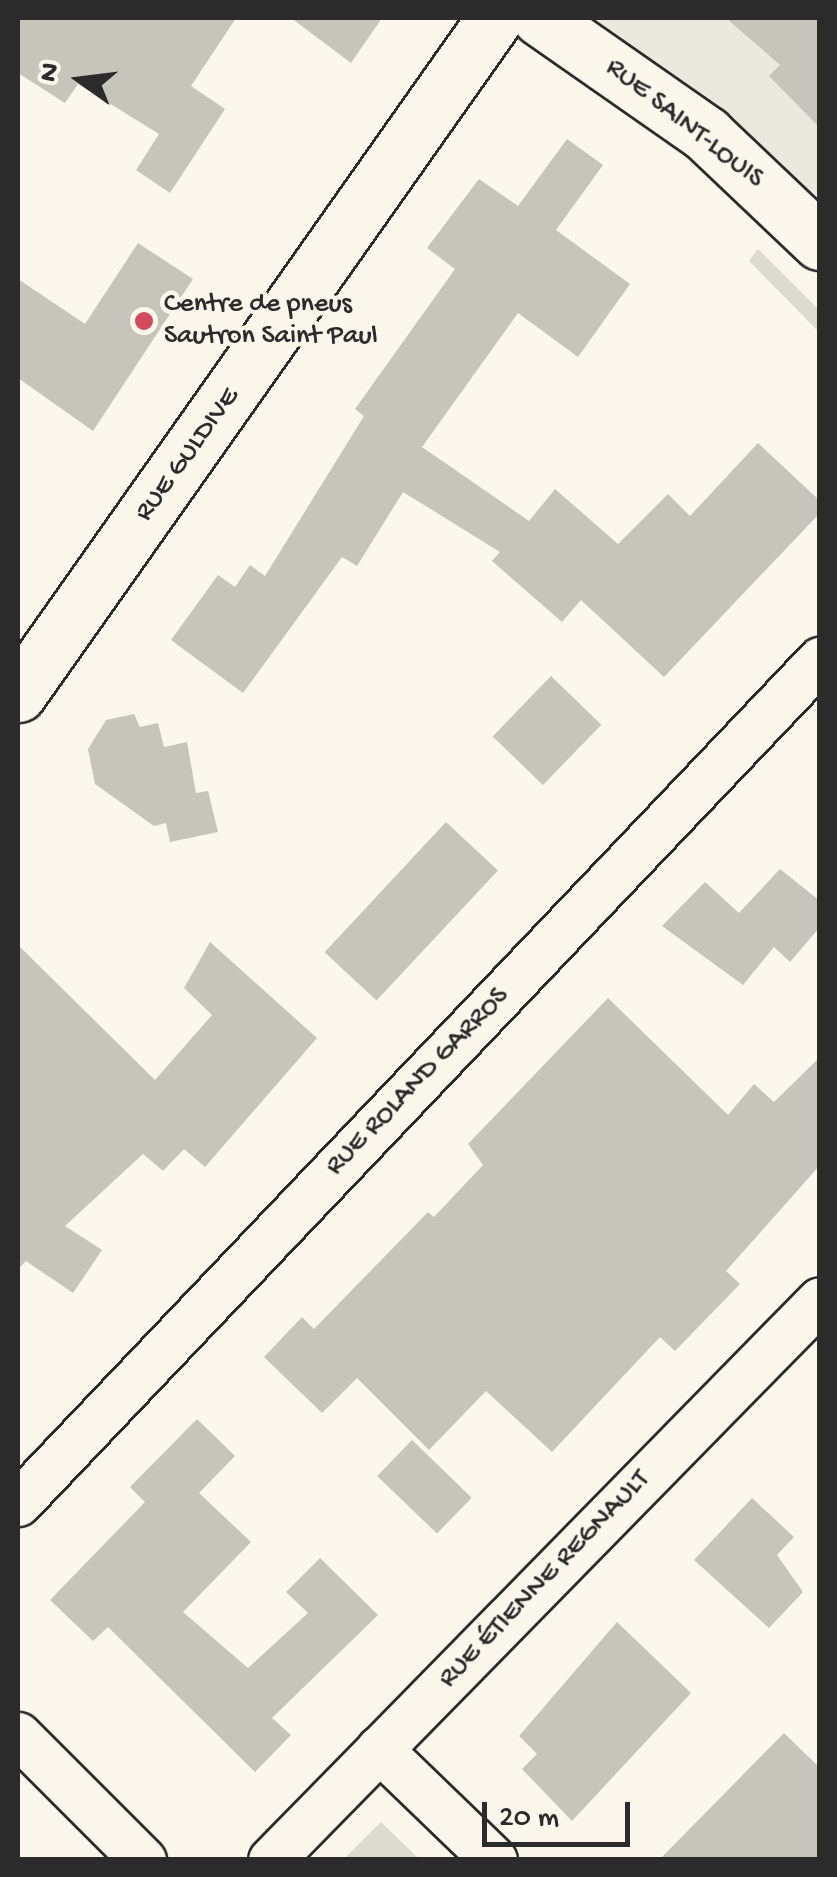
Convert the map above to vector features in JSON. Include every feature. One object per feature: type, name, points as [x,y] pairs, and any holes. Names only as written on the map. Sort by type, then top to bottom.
[{"type":"street","name":"RUE GULDIVE","points":[[18,694],[495,18]]},
{"type":"street","name":"RUE SAINT-LOUIS","points":[[540,18],[706,134],[820,242]]},
{"type":"street","name":"RUE ROLAND GARROS","points":[[18,1504],[820,660]]},
{"type":"street","name":"RUE ÉTIENNE REGNAULT","points":[[271,1860],[820,1300]]},
{"type":"street","points":[[18,1735],[143,1860]]},
{"type":"street","points":[[380,1749],[494,1860]]},
{"type":"shaded area","points":[[540,18],[819,18],[819,242]]},
{"type":"shaded area","points":[[758,249],[819,310],[819,332],[749,261]]},
{"type":"shaded area","points":[[381,1822],[419,1859],[344,1859]]},
{"type":"building","points":[[18,18],[236,18],[191,86],[225,109],[170,193],[136,170],[159,134],[78,84],[65,103],[18,73]]},
{"type":"building","points":[[291,18],[382,18],[351,63]]},
{"type":"building","points":[[726,18],[820,18],[820,128],[769,76],[780,65]]},
{"type":"building","points":[[567,139],[603,165],[556,230],[630,284],[578,357],[518,313],[422,447],[529,521],[555,489],[618,544],[668,494],[690,516],[758,443],[820,501],[820,513],[664,677],[581,600],[562,622],[492,561],[500,552],[403,492],[357,566],[342,557],[243,693],[171,640],[218,575],[235,587],[250,565],[265,576],[364,416],[355,409],[455,269],[427,248],[479,179],[518,206]]},
{"type":"building","points":[[138,243],[193,279],[93,431],[18,378],[18,279],[85,324]]},
{"type":"building","points":[[551,676],[601,725],[543,785],[493,736]]},
{"type":"building","points":[[134,714],[140,727],[158,723],[164,747],[187,742],[196,793],[208,791],[218,832],[170,842],[166,823],[154,826],[95,784],[88,749],[106,720]]},
{"type":"building","points":[[446,822],[498,870],[377,1001],[325,952]]},
{"type":"building","points":[[780,869],[820,901],[820,927],[790,962],[774,947],[743,985],[662,926],[705,882],[739,913]]},
{"type":"building","points":[[210,942],[317,1038],[205,1167],[184,1149],[163,1171],[143,1154],[65,1226],[102,1250],[73,1293],[26,1261],[18,1269],[18,945],[155,1080],[212,1015],[184,988]]},
{"type":"building","points":[[608,998],[728,1115],[754,1084],[774,1102],[820,1057],[820,1165],[726,1271],[740,1284],[675,1351],[660,1337],[552,1452],[486,1391],[429,1450],[357,1378],[322,1413],[264,1357],[302,1317],[314,1329],[428,1212],[434,1217],[483,1165],[468,1144]]},
{"type":"building","points":[[197,1419],[235,1456],[199,1493],[251,1542],[183,1612],[248,1668],[308,1613],[286,1592],[320,1558],[378,1615],[272,1718],[291,1735],[255,1772],[108,1627],[93,1641],[50,1600],[145,1502],[130,1487]]},
{"type":"building","points":[[412,1440],[472,1498],[437,1534],[377,1476]]},
{"type":"building","points":[[752,1498],[794,1537],[777,1555],[803,1592],[769,1628],[694,1560]]},
{"type":"building","points":[[617,1622],[691,1693],[572,1821],[522,1769],[537,1754],[519,1736]]},
{"type":"building","points":[[784,1733],[820,1768],[820,1860],[659,1860]]},
{"type":"place","name":"Centre de pneus Sautron Saint Paul","points":[[144,321]]}]
